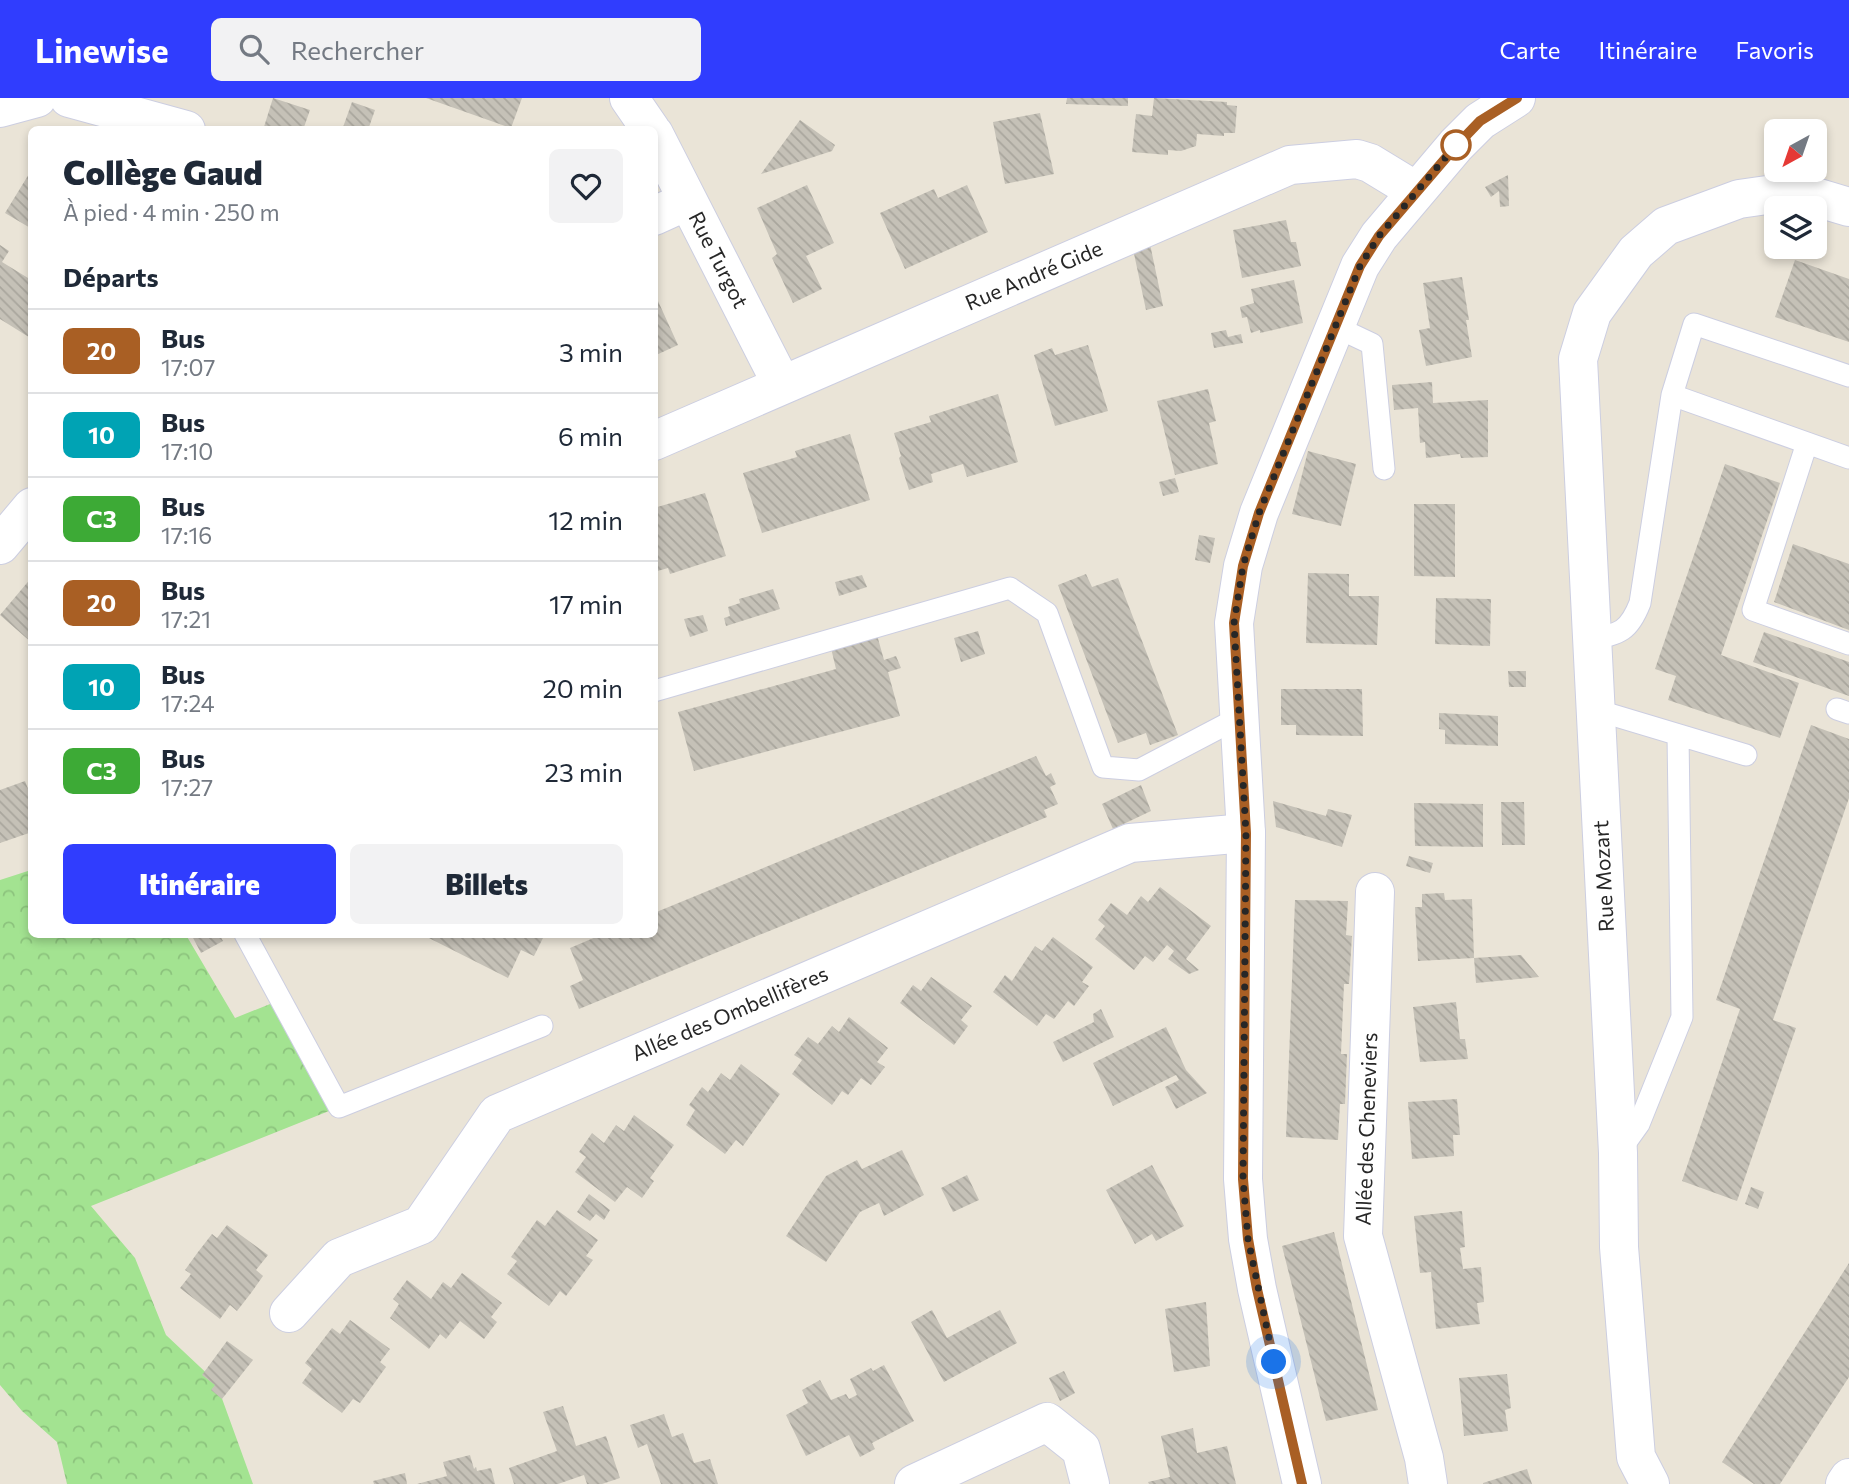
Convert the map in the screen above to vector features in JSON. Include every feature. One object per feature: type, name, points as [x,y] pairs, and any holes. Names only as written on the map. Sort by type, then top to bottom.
[{"type":"street","points":[[0,108],[37,98]]},
{"type":"street","points":[[69,98],[171,126]]},
{"type":"street","points":[[629,98],[648,126]]},
{"type":"street","points":[[1302,1484],[1257,1289],[1248,1239],[1243,1179],[1246,833],[1234,623],[1243,566],[1259,513],[1360,266],[1379,236],[1485,109],[1517,98]]},
{"type":"street","name":"Rue Turgot","points":[[658,152],[671,209],[782,385]]},
{"type":"street","name":"Rue André Gide","points":[[658,439],[1290,165],[1357,159],[1370,163],[1416,191]]},
{"type":"street","name":"Rue Mozart","points":[[1650,1484],[1636,1457],[1619,1247],[1618,1153],[1578,359],[1592,313],[1636,252],[1666,226],[1739,200],[1774,194],[1812,196],[1849,207]]},
{"type":"street","points":[[0,495],[28,504]]},
{"type":"street","points":[[0,545],[28,510]]},
{"type":"street","name":"Allée des Ombellifères","points":[[289,1313],[339,1258],[421,1225],[497,1114],[1130,843],[1246,833]]},
{"type":"street","name":"Allée des Cheneviers","points":[[1375,892],[1363,1236],[1424,1458],[1428,1484]]},
{"type":"street","points":[[914,1484],[1047,1422],[1081,1449],[1090,1484]]},
{"type":"street","points":[[1845,1484],[1849,1478]]},
{"type":"lane","points":[[1592,639],[1616,635],[1631,621],[1640,603],[1672,395],[1695,324],[1849,376]]},
{"type":"lane","points":[[1334,326],[1371,344],[1384,469]]},
{"type":"lane","points":[[1672,395],[1849,458]]},
{"type":"lane","points":[[1807,443],[1753,610],[1849,644]]},
{"type":"lane","points":[[658,690],[1010,588],[1047,613],[1103,767],[1139,770],[1240,717]]},
{"type":"lane","points":[[1596,710],[1746,755]]},
{"type":"lane","points":[[1618,1153],[1639,1124],[1682,1017],[1678,735]]},
{"type":"lane","points":[[247,938],[339,1107],[542,1026]]},
{"type":"green space","points":[[28,871],[28,938],[188,938],[235,1018],[280,1000],[339,1107],[91,1206],[135,1258],[166,1335],[216,1382],[253,1484],[67,1484],[57,1442],[22,1411],[0,1385],[0,880]]},
{"type":"building","points":[[273,98],[310,110],[304,126],[264,126]]},
{"type":"building","points":[[426,98],[522,98],[512,126]]},
{"type":"building","points":[[1067,98],[1128,98],[1128,106],[1066,104]]},
{"type":"building","points":[[1154,98],[1227,102],[1227,105],[1237,106],[1235,133],[1224,133],[1224,136],[1197,134],[1196,146],[1181,151],[1168,150],[1168,155],[1132,152],[1136,114],[1152,116]]},
{"type":"building","points":[[352,102],[375,110],[369,126],[343,126]]},
{"type":"building","points":[[1040,113],[1054,174],[1005,184],[993,122]]},
{"type":"building","points":[[800,120],[835,145],[832,151],[761,174]]},
{"type":"building","points":[[1508,175],[1509,206],[1500,207],[1499,191],[1491,197],[1485,187]]},
{"type":"building","points":[[28,176],[28,227],[5,213]]},
{"type":"building","points":[[807,185],[834,243],[806,256],[822,289],[793,303],[772,258],[777,254],[757,208]]},
{"type":"building","points":[[967,185],[988,232],[905,269],[880,213],[934,189],[938,198]]},
{"type":"building","points":[[1286,220],[1291,242],[1296,242],[1301,266],[1242,278],[1233,230]]},
{"type":"building","points":[[1150,244],[1163,306],[1146,310],[1133,249]]},
{"type":"building","points":[[0,245],[9,251],[2,262],[28,278],[28,336],[0,319]]},
{"type":"building","points":[[1795,260],[1849,279],[1849,342],[1775,317]]},
{"type":"building","points":[[1462,277],[1472,357],[1426,366],[1419,330],[1430,328],[1423,283]]},
{"type":"building","points":[[1294,280],[1303,323],[1251,333],[1247,317],[1242,318],[1240,307],[1254,303],[1251,289]]},
{"type":"building","points":[[658,301],[678,345],[658,354]]},
{"type":"building","points":[[1226,330],[1228,337],[1241,334],[1243,343],[1214,348],[1211,333]]},
{"type":"building","points":[[1088,345],[1108,411],[1055,426],[1034,355],[1052,348],[1055,355]]},
{"type":"building","points":[[1432,382],[1433,403],[1488,400],[1488,457],[1461,458],[1460,454],[1426,458],[1425,442],[1420,443],[1418,408],[1394,410],[1392,385]]},
{"type":"building","points":[[1208,389],[1216,421],[1209,423],[1218,464],[1175,475],[1157,401]]},
{"type":"building","points":[[998,394],[1018,462],[967,477],[963,464],[931,474],[933,482],[909,490],[894,433],[931,422],[929,416]]},
{"type":"building","points":[[850,434],[870,500],[762,533],[743,473],[797,457],[795,451]]},
{"type":"building","points":[[1308,451],[1356,464],[1341,526],[1292,514]]},
{"type":"building","points":[[1725,464],[1780,483],[1721,655],[1799,683],[1780,738],[1668,700],[1676,676],[1655,669]]},
{"type":"building","points":[[1175,478],[1179,492],[1163,496],[1159,482]]},
{"type":"building","points":[[705,493],[726,556],[670,574],[668,568],[658,571],[658,507]]},
{"type":"building","points":[[1414,504],[1455,504],[1455,577],[1414,576]]},
{"type":"building","points":[[1199,535],[1215,538],[1210,563],[1195,560]]},
{"type":"building","points":[[1793,544],[1849,564],[1849,630],[1774,602]]},
{"type":"building","points":[[1308,573],[1349,574],[1349,596],[1379,596],[1377,645],[1306,643]]},
{"type":"building","points":[[1086,574],[1092,587],[1118,578],[1178,735],[1150,745],[1146,733],[1118,743],[1058,585]]},
{"type":"building","points":[[862,575],[867,587],[839,596],[835,582]]},
{"type":"building","points":[[28,582],[28,640],[0,615]]},
{"type":"building","points":[[773,589],[780,609],[726,626],[724,618],[730,616],[728,607],[740,603],[739,599]]},
{"type":"building","points":[[1436,598],[1491,599],[1490,646],[1435,644]]},
{"type":"building","points":[[703,615],[708,631],[690,637],[684,619]]},
{"type":"building","points":[[978,631],[985,654],[961,662],[954,638]]},
{"type":"building","points":[[1764,632],[1849,662],[1849,696],[1753,662]]},
{"type":"building","points":[[877,635],[884,660],[896,656],[901,668],[888,672],[900,716],[694,771],[678,712],[836,669],[831,648]]},
{"type":"building","points":[[1508,671],[1526,671],[1526,687],[1509,687]]},
{"type":"building","points":[[1281,689],[1362,689],[1363,736],[1296,735],[1296,725],[1281,725]]},
{"type":"building","points":[[1439,713],[1498,716],[1498,746],[1445,744],[1445,730],[1439,729]]},
{"type":"building","points":[[1811,725],[1849,739],[1849,798],[1773,1020],[1796,1028],[1737,1201],[1682,1181],[1740,1009],[1716,1000]]},
{"type":"building","points":[[1036,756],[1046,776],[1051,773],[1056,784],[1050,787],[1058,804],[1044,810],[1047,817],[579,1009],[570,986],[583,980],[570,948],[594,938],[658,938],[658,911]]},
{"type":"building","points":[[25,781],[28,789],[28,833],[0,843],[0,790]]},
{"type":"building","points":[[1141,785],[1151,811],[1113,829],[1102,804]]},
{"type":"building","points":[[1273,801],[1326,816],[1328,809],[1352,815],[1342,847],[1276,827]]},
{"type":"building","points":[[1501,802],[1524,802],[1525,845],[1502,845]]},
{"type":"building","points":[[1414,803],[1483,804],[1483,847],[1415,846]]},
{"type":"building","points":[[1409,856],[1433,863],[1430,873],[1406,866]]},
{"type":"building","points":[[1160,887],[1211,926],[1186,959],[1199,970],[1189,974],[1168,959],[1174,951],[1167,945],[1153,962],[1145,956],[1134,970],[1095,939],[1105,926],[1098,920],[1111,903],[1127,915],[1141,896],[1148,902]]},
{"type":"building","points":[[1444,893],[1445,900],[1472,899],[1474,958],[1418,961],[1415,907],[1422,907],[1422,894]]},
{"type":"building","points":[[1295,900],[1348,901],[1346,935],[1352,936],[1349,984],[1344,984],[1341,1054],[1347,1054],[1345,1104],[1340,1104],[1338,1140],[1286,1137]]},
{"type":"building","points":[[1053,937],[1093,967],[1082,982],[1089,986],[1074,1006],[1068,1001],[1054,1019],[1046,1014],[1037,1026],[993,992],[1005,975],[1012,981],[1035,946],[1042,951]]},
{"type":"building","points":[[193,938],[221,938],[223,941],[201,953]]},
{"type":"building","points":[[429,938],[543,938],[534,956],[521,950],[508,978]]},
{"type":"building","points":[[1521,955],[1539,977],[1476,983],[1474,958]]},
{"type":"building","points":[[931,977],[972,1006],[961,1020],[968,1026],[954,1045],[900,1003],[913,985],[921,991]]},
{"type":"building","points":[[1456,1002],[1460,1039],[1465,1039],[1468,1059],[1420,1062],[1413,1007]]},
{"type":"building","points":[[1101,1009],[1114,1037],[1063,1062],[1053,1042],[1094,1022],[1093,1014]]},
{"type":"building","points":[[849,1017],[888,1048],[877,1062],[885,1067],[871,1085],[861,1078],[848,1095],[842,1091],[832,1105],[792,1074],[802,1060],[794,1055],[808,1037],[818,1044],[832,1026],[839,1032]]},
{"type":"building","points":[[1166,1027],[1186,1070],[1207,1093],[1176,1109],[1165,1087],[1179,1080],[1176,1075],[1113,1106],[1093,1063]]},
{"type":"building","points":[[741,1064],[780,1094],[743,1146],[736,1140],[725,1154],[686,1125],[695,1110],[689,1105],[702,1087],[708,1092],[721,1073],[730,1080]]},
{"type":"building","points":[[1457,1099],[1460,1135],[1453,1135],[1454,1156],[1412,1159],[1408,1102]]},
{"type":"building","points":[[634,1115],[674,1145],[650,1178],[654,1181],[642,1198],[627,1187],[615,1202],[575,1172],[586,1157],[579,1152],[592,1133],[604,1143],[616,1125],[624,1131]]},
{"type":"building","points":[[902,1150],[924,1195],[884,1216],[879,1203],[860,1212],[826,1262],[786,1236],[826,1176],[857,1160],[862,1169]]},
{"type":"building","points":[[1152,1165],[1184,1226],[1156,1241],[1152,1234],[1135,1244],[1106,1190]]},
{"type":"building","points":[[967,1175],[979,1200],[953,1212],[941,1188]]},
{"type":"building","points":[[1751,1187],[1764,1192],[1758,1209],[1745,1204]]},
{"type":"building","points":[[589,1194],[610,1210],[604,1220],[596,1214],[590,1221],[577,1212]]},
{"type":"building","points":[[557,1210],[598,1240],[586,1256],[593,1260],[566,1296],[560,1291],[549,1306],[507,1274],[517,1261],[511,1257],[537,1220],[545,1226]]},
{"type":"building","points":[[1462,1211],[1465,1247],[1460,1248],[1463,1269],[1481,1267],[1484,1302],[1477,1303],[1480,1324],[1436,1329],[1431,1272],[1420,1273],[1414,1216]]},
{"type":"building","points":[[227,1225],[268,1255],[256,1270],[263,1276],[251,1293],[237,1311],[230,1305],[220,1319],[180,1288],[191,1274],[185,1270],[198,1252],[212,1234],[217,1238]]},
{"type":"building","points":[[1334,1232],[1378,1410],[1326,1421],[1282,1246]]},
{"type":"building","points":[[1849,1263],[1849,1377],[1780,1484],[1754,1484],[1722,1462]]},
{"type":"building","points":[[462,1273],[502,1303],[491,1317],[497,1322],[484,1339],[460,1321],[446,1339],[440,1334],[429,1349],[390,1318],[399,1304],[393,1299],[407,1280],[431,1299],[443,1282],[451,1288]]},
{"type":"building","points":[[1206,1302],[1210,1366],[1174,1372],[1165,1309]]},
{"type":"building","points":[[932,1310],[947,1338],[1000,1310],[1017,1343],[944,1382],[911,1322]]},
{"type":"building","points":[[350,1320],[390,1349],[380,1362],[386,1367],[360,1403],[353,1399],[342,1413],[302,1383],[312,1369],[305,1363],[332,1328],[340,1334]]},
{"type":"building","points":[[227,1341],[253,1360],[222,1399],[211,1390],[215,1385],[202,1375]]},
{"type":"building","points":[[884,1365],[914,1421],[872,1443],[875,1449],[860,1457],[849,1435],[806,1456],[786,1415],[808,1403],[802,1390],[820,1380],[831,1400],[846,1394],[849,1399],[857,1395],[850,1379],[871,1368],[873,1371]]},
{"type":"building","points":[[1064,1371],[1075,1393],[1060,1401],[1049,1378]]},
{"type":"building","points":[[1507,1374],[1511,1408],[1505,1410],[1508,1431],[1464,1436],[1459,1378]]},
{"type":"building","points":[[563,1406],[576,1446],[606,1436],[620,1478],[602,1484],[587,1484],[584,1475],[558,1484],[514,1484],[509,1468],[557,1451],[543,1412]]},
{"type":"building","points":[[664,1414],[672,1437],[683,1433],[694,1463],[710,1459],[718,1484],[661,1484],[647,1444],[638,1448],[630,1425]]},
{"type":"building","points":[[1193,1428],[1197,1453],[1227,1446],[1236,1484],[1149,1484],[1148,1482],[1170,1477],[1161,1436]]},
{"type":"building","points":[[470,1455],[477,1471],[491,1468],[495,1484],[417,1484],[447,1476],[443,1462]]},
{"type":"building","points":[[1527,1469],[1532,1484],[1483,1484],[1483,1483]]},
{"type":"building","points":[[405,1473],[407,1484],[374,1484],[373,1481]]},
{"type":"bus line","name":"20","points":[[1302,1484],[1257,1289],[1248,1239],[1243,1179],[1246,833],[1234,623],[1243,566],[1259,513],[1360,266],[1379,236],[1457,145],[1480,121],[1517,98]]},
{"type":"route","points":[[1274,1362],[1248,1239],[1243,1179],[1246,833],[1234,623],[1243,566],[1259,513],[1360,266],[1379,236],[1456,145]]}]
